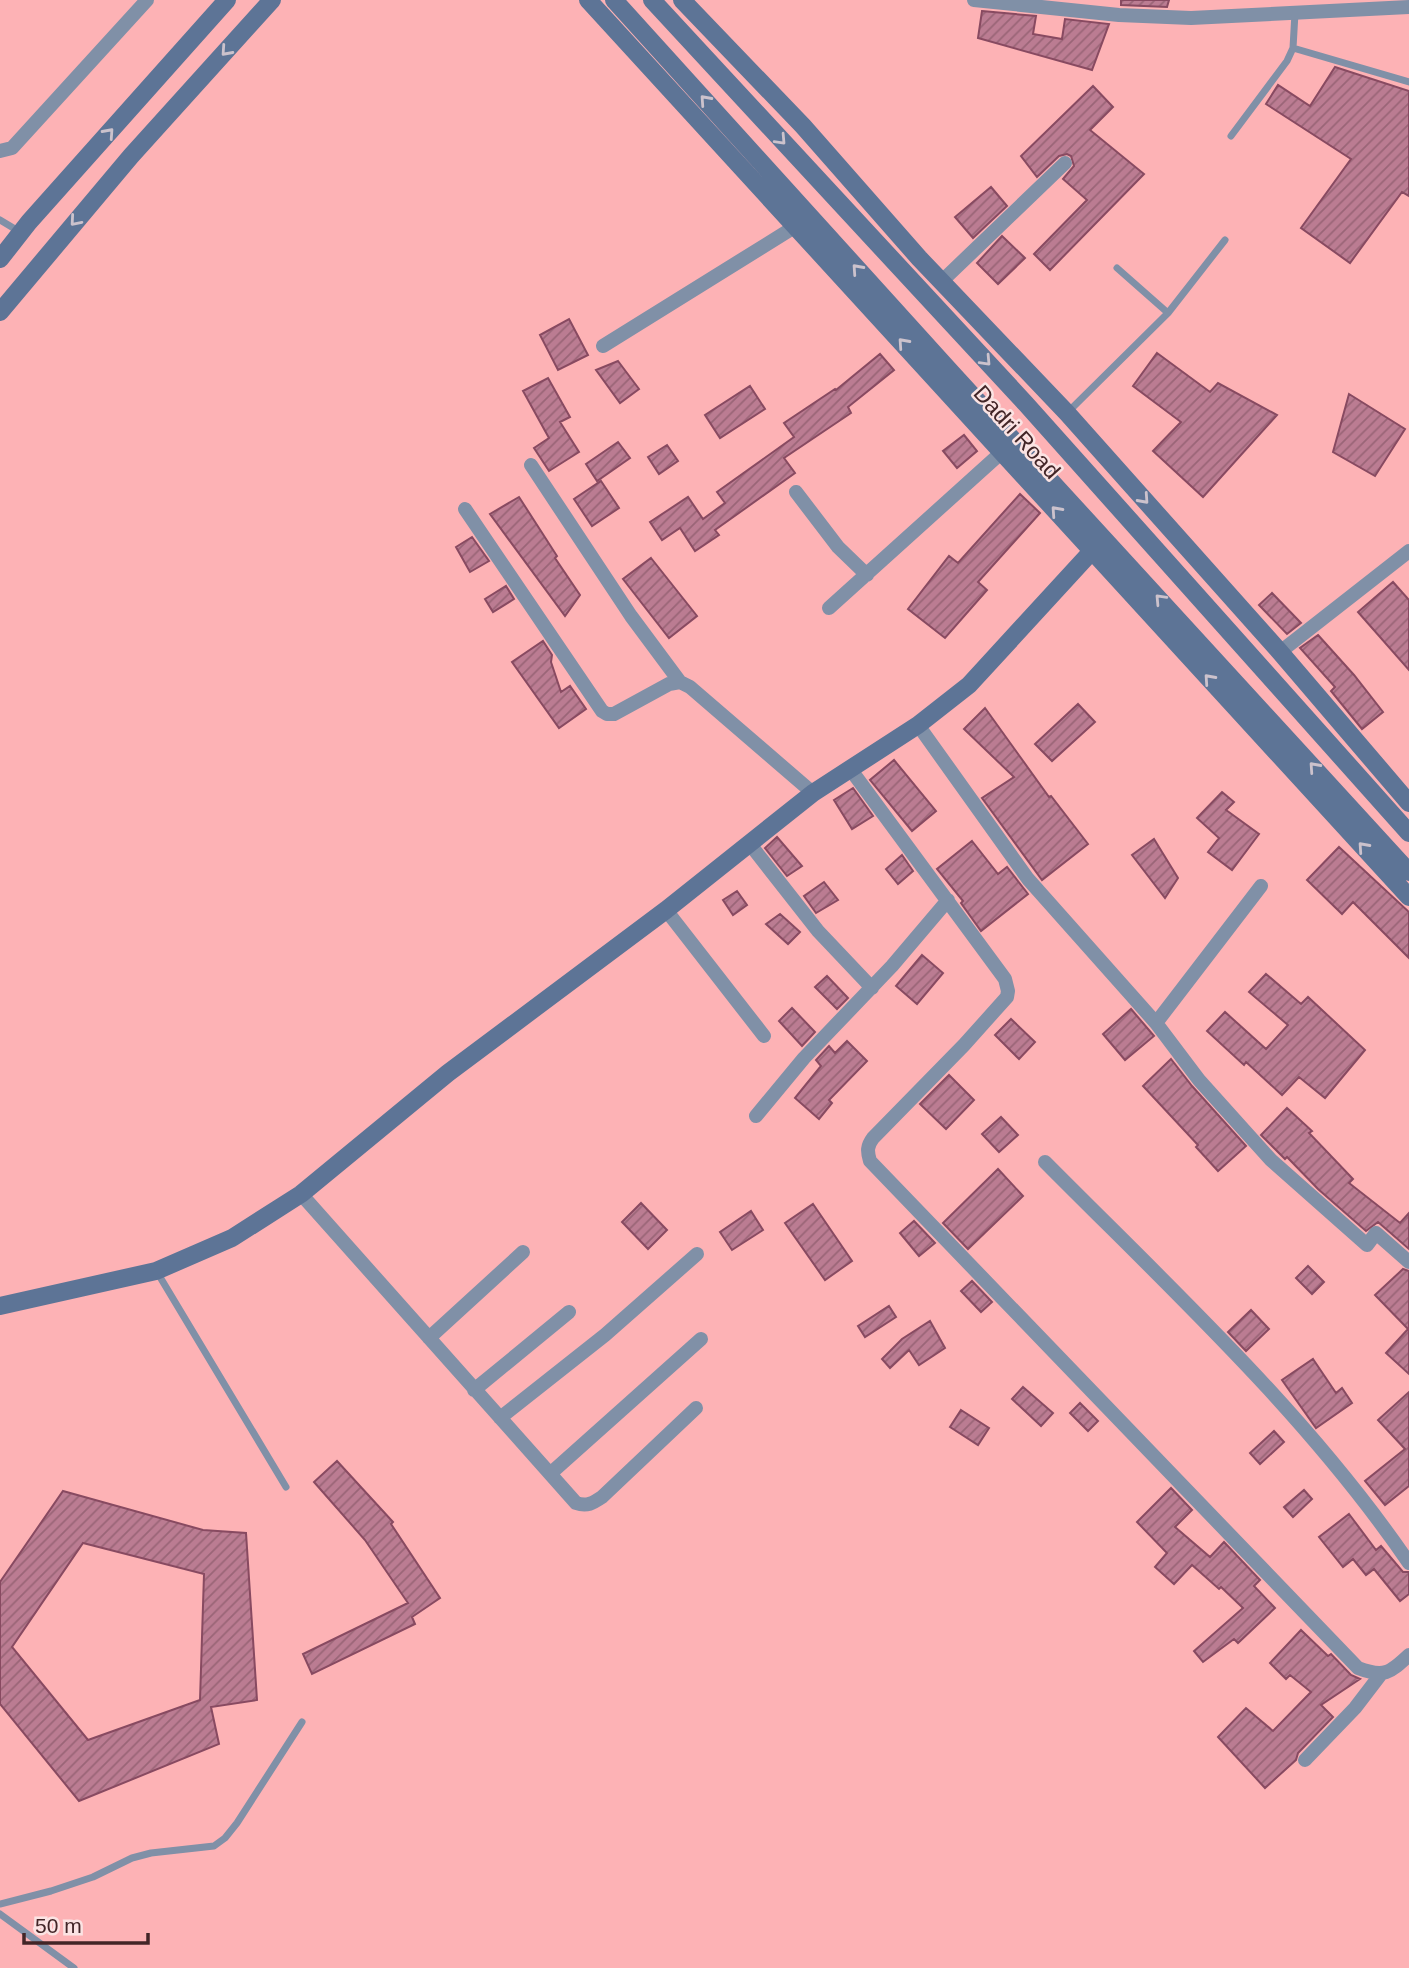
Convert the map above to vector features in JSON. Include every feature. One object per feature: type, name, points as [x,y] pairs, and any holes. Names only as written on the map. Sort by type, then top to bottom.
[{"type":"street","points":[[0,150],[12,148],[148,0]]},
{"type":"street","points":[[0,259],[227,0]]},
{"type":"street","points":[[0,312],[131,156],[272,0]]},
{"type":"street","name":"Dadri Road","points":[[588,0],[1409,897]]},
{"type":"street","points":[[614,0],[1409,872]]},
{"type":"street","points":[[652,0],[1026,404],[1409,833]]},
{"type":"street","name":"Dadri Road","points":[[682,0],[803,126],[941,282],[1067,413],[1280,652],[1409,803]]},
{"type":"street","points":[[974,0],[1103,7],[1191,18],[1409,7]]},
{"type":"street","points":[[941,282],[1065,163]]},
{"type":"street","points":[[603,346],[796,226]]},
{"type":"street","points":[[829,608],[1002,452]]},
{"type":"street","points":[[531,465],[631,616],[680,682],[690,687],[813,793]]},
{"type":"street","points":[[796,492],[838,547],[867,576]]},
{"type":"street","points":[[465,509],[602,710],[607,714],[614,714],[669,684],[680,682]]},
{"type":"street","points":[[0,1306],[156,1271],[232,1238],[301,1194],[449,1073],[666,910],[813,793],[918,725],[969,685],[1092,551]]},
{"type":"street","points":[[1280,652],[1409,551]]},
{"type":"street","points":[[918,725],[1028,879],[1156,1023],[1199,1080],[1271,1160],[1367,1245],[1376,1233],[1409,1262]]},
{"type":"street","points":[[852,770],[1005,979],[1008,991],[1007,997],[964,1045],[873,1138],[868,1145],[870,1161],[1358,1668],[1381,1674]]},
{"type":"street","points":[[749,843],[818,931],[872,988]]},
{"type":"street","points":[[1156,1023],[1261,886]]},
{"type":"street","points":[[756,1116],[804,1058],[872,988],[948,900]]},
{"type":"street","points":[[666,910],[764,1036]]},
{"type":"street","points":[[1045,1162],[1288,1409],[1376,1515],[1409,1563]]},
{"type":"street","points":[[301,1194],[576,1503],[592,1504],[602,1497],[696,1408]]},
{"type":"street","points":[[429,1338],[523,1252]]},
{"type":"street","points":[[500,1418],[605,1335],[697,1254]]},
{"type":"street","points":[[474,1390],[569,1312]]},
{"type":"street","points":[[551,1473],[701,1339]]},
{"type":"street","points":[[1305,1760],[1355,1708],[1381,1674],[1392,1670],[1409,1655]]},
{"type":"lane","points":[[1231,136],[1287,61],[1293,48],[1295,13]]},
{"type":"lane","points":[[1293,48],[1409,82]]},
{"type":"lane","points":[[0,220],[20,233]]},
{"type":"lane","points":[[1067,413],[1168,313],[1225,240]]},
{"type":"lane","points":[[1116,268],[1168,313]]},
{"type":"lane","points":[[156,1271],[286,1487]]},
{"type":"lane","points":[[0,1904],[93,1877],[131,1858],[214,1846],[225,1838],[237,1823],[302,1722]]},
{"type":"lane","points":[[0,1914],[74,1968]]},
{"type":"building","points":[[1121,0],[1169,0],[1167,7],[1121,5]]},
{"type":"building","points":[[982,11],[1036,16],[1033,34],[1062,39],[1065,19],[1109,24],[1092,70],[978,38]]},
{"type":"building","points":[[1335,67],[1409,91],[1409,196],[1402,192],[1350,263],[1301,228],[1351,159],[1266,104],[1278,85],[1310,106]]},
{"type":"building","points":[[1093,86],[1113,107],[1090,130],[1144,174],[1050,270],[1034,254],[1087,200],[1063,179],[1074,166],[1071,156],[1059,156],[1037,177],[1021,156]]},
{"type":"building","points":[[991,187],[1007,206],[973,238],[955,217]]},
{"type":"building","points":[[1002,236],[1025,258],[998,284],[977,263]]},
{"type":"building","points":[[569,319],[588,355],[558,370],[540,335]]},
{"type":"building","points":[[1157,353],[1210,392],[1218,383],[1277,415],[1203,497],[1153,451],[1181,422],[1133,386]]},
{"type":"building","points":[[880,354],[894,370],[848,407],[851,413],[784,458],[795,473],[715,530],[719,535],[695,551],[680,528],[662,540],[650,522],[688,497],[703,519],[725,503],[717,492],[794,437],[784,423],[836,390]]},
{"type":"building","points":[[618,361],[639,389],[620,403],[596,370]]},
{"type":"building","points":[[548,378],[570,417],[560,422],[579,452],[549,471],[534,448],[549,438],[523,391]]},
{"type":"building","points":[[750,386],[765,409],[720,438],[705,415]]},
{"type":"building","points":[[1349,394],[1405,429],[1375,476],[1333,452]]},
{"type":"building","points":[[964,435],[977,451],[957,468],[943,451]]},
{"type":"building","points":[[618,442],[630,458],[597,481],[586,464]]},
{"type":"building","points":[[667,445],[678,461],[659,474],[648,457]]},
{"type":"building","points":[[601,481],[619,508],[592,526],[574,499]]},
{"type":"building","points":[[1020,494],[1040,513],[978,582],[987,590],[945,638],[908,609],[949,556],[958,563]]},
{"type":"building","points":[[519,497],[580,595],[565,616],[490,514]]},
{"type":"building","points":[[472,537],[489,561],[470,572],[456,547]]},
{"type":"building","points":[[651,558],[697,616],[669,638],[623,579]]},
{"type":"building","points":[[1393,582],[1409,600],[1409,670],[1358,612]]},
{"type":"building","points":[[506,586],[514,599],[493,612],[485,599]]},
{"type":"building","points":[[1272,593],[1301,623],[1287,634],[1259,605]]},
{"type":"building","points":[[1318,635],[1383,712],[1362,729],[1331,691],[1335,687],[1300,648]]},
{"type":"building","points":[[543,641],[552,655],[551,662],[561,692],[570,686],[586,709],[559,728],[512,662]]},
{"type":"building","points":[[1078,704],[1095,722],[1052,761],[1035,744]]},
{"type":"building","points":[[985,708],[1049,797],[1051,796],[1088,844],[1042,880],[982,798],[1014,777],[964,729]]},
{"type":"building","points":[[894,760],[936,811],[912,831],[870,780]]},
{"type":"building","points":[[853,788],[873,816],[852,829],[834,800]]},
{"type":"building","points":[[1222,792],[1234,802],[1226,810],[1259,834],[1232,870],[1208,852],[1219,838],[1197,818]]},
{"type":"building","points":[[777,837],[802,866],[787,876],[765,848]]},
{"type":"building","points":[[1154,839],[1178,878],[1165,898],[1132,855]]},
{"type":"building","points":[[972,841],[998,874],[1007,867],[1028,894],[981,931],[961,903],[963,901],[937,869]]},
{"type":"building","points":[[1339,847],[1409,912],[1409,958],[1353,902],[1342,914],[1307,880]]},
{"type":"building","points":[[902,855],[913,871],[898,884],[886,869]]},
{"type":"building","points":[[824,882],[838,900],[816,913],[804,896]]},
{"type":"building","points":[[737,891],[747,905],[733,915],[723,900]]},
{"type":"building","points":[[780,914],[800,932],[788,944],[766,924]]},
{"type":"building","points":[[922,955],[943,973],[917,1004],[896,986]]},
{"type":"building","points":[[1266,974],[1301,1004],[1308,997],[1365,1050],[1325,1098],[1299,1077],[1282,1095],[1207,1031],[1225,1012],[1266,1049],[1288,1025],[1249,992]]},
{"type":"building","points":[[827,976],[848,998],[837,1009],[815,987]]},
{"type":"building","points":[[792,1008],[815,1032],[802,1046],[779,1021]]},
{"type":"building","points":[[1131,1009],[1154,1036],[1125,1060],[1103,1034]]},
{"type":"building","points":[[1011,1019],[1035,1042],[1019,1059],[995,1035]]},
{"type":"building","points":[[847,1041],[867,1061],[829,1100],[832,1103],[819,1119],[795,1098],[821,1066],[816,1060],[829,1046],[835,1053]]},
{"type":"building","points":[[1171,1059],[1246,1146],[1218,1171],[1196,1147],[1198,1145],[1143,1086]]},
{"type":"building","points":[[949,1075],[974,1100],[946,1129],[920,1104]]},
{"type":"building","points":[[1287,1108],[1312,1131],[1309,1133],[1353,1179],[1349,1183],[1400,1223],[1409,1213],[1409,1249],[1378,1222],[1366,1231],[1261,1135]]},
{"type":"building","points":[[1001,1117],[1018,1135],[999,1152],[982,1134]]},
{"type":"building","points":[[998,1169],[1023,1196],[968,1249],[943,1223]]},
{"type":"building","points":[[641,1203],[667,1230],[648,1249],[622,1222]]},
{"type":"building","points":[[813,1204],[852,1261],[825,1280],[785,1223]]},
{"type":"building","points":[[751,1211],[763,1230],[732,1250],[720,1232]]},
{"type":"building","points":[[914,1221],[935,1243],[919,1256],[900,1233]]},
{"type":"building","points":[[1308,1266],[1324,1282],[1312,1294],[1296,1278]]},
{"type":"building","points":[[1403,1269],[1409,1271],[1409,1374],[1386,1353],[1408,1329],[1375,1295]]},
{"type":"building","points":[[972,1281],[992,1302],[981,1312],[961,1291]]},
{"type":"building","points":[[889,1306],[896,1317],[865,1337],[858,1326]]},
{"type":"building","points":[[1251,1310],[1269,1329],[1246,1351],[1228,1332]]},
{"type":"building","points":[[930,1321],[945,1348],[919,1365],[909,1350],[890,1368],[882,1359],[902,1339]]},
{"type":"building","points":[[1313,1359],[1336,1393],[1342,1388],[1352,1403],[1316,1428],[1282,1380]]},
{"type":"building","points":[[1023,1387],[1053,1413],[1041,1426],[1012,1399]]},
{"type":"building","points":[[1409,1392],[1409,1486],[1385,1505],[1365,1481],[1405,1449],[1378,1420]]},
{"type":"building","points":[[1080,1403],[1098,1421],[1088,1431],[1070,1413]]},
{"type":"building","points":[[961,1410],[989,1428],[978,1445],[950,1427]]},
{"type":"building","points":[[1274,1431],[1284,1442],[1260,1464],[1250,1453]]},
{"type":"building","points":[[337,1461],[393,1522],[391,1524],[440,1598],[412,1617],[415,1624],[312,1674],[303,1654],[408,1603],[365,1540],[314,1482]]},
{"type":"building","points":[[1171,1488],[1192,1510],[1175,1527],[1210,1557],[1224,1542],[1260,1580],[1254,1586],[1275,1608],[1238,1643],[1234,1639],[1203,1662],[1194,1651],[1243,1608],[1192,1565],[1174,1584],[1155,1567],[1167,1553],[1137,1522]]},
{"type":"building","points":[[1304,1490],[1312,1499],[1293,1517],[1284,1507]]},
{"type":"building","points":[[63,1491],[203,1530],[246,1533],[257,1700],[211,1707],[219,1744],[79,1801],[0,1704],[0,1582]],"holes":[[[83,1543],[204,1574],[200,1700],[88,1740],[12,1647]]]},
{"type":"building","points":[[1349,1514],[1376,1550],[1381,1546],[1403,1572],[1409,1572],[1409,1594],[1400,1601],[1374,1569],[1366,1575],[1353,1559],[1343,1567],[1319,1537]]},
{"type":"building","points":[[1301,1630],[1328,1656],[1331,1654],[1351,1675],[1360,1679],[1321,1705],[1333,1717],[1298,1753],[1296,1760],[1265,1788],[1218,1737],[1246,1708],[1273,1731],[1311,1692],[1290,1675],[1286,1679],[1270,1663]]}]
